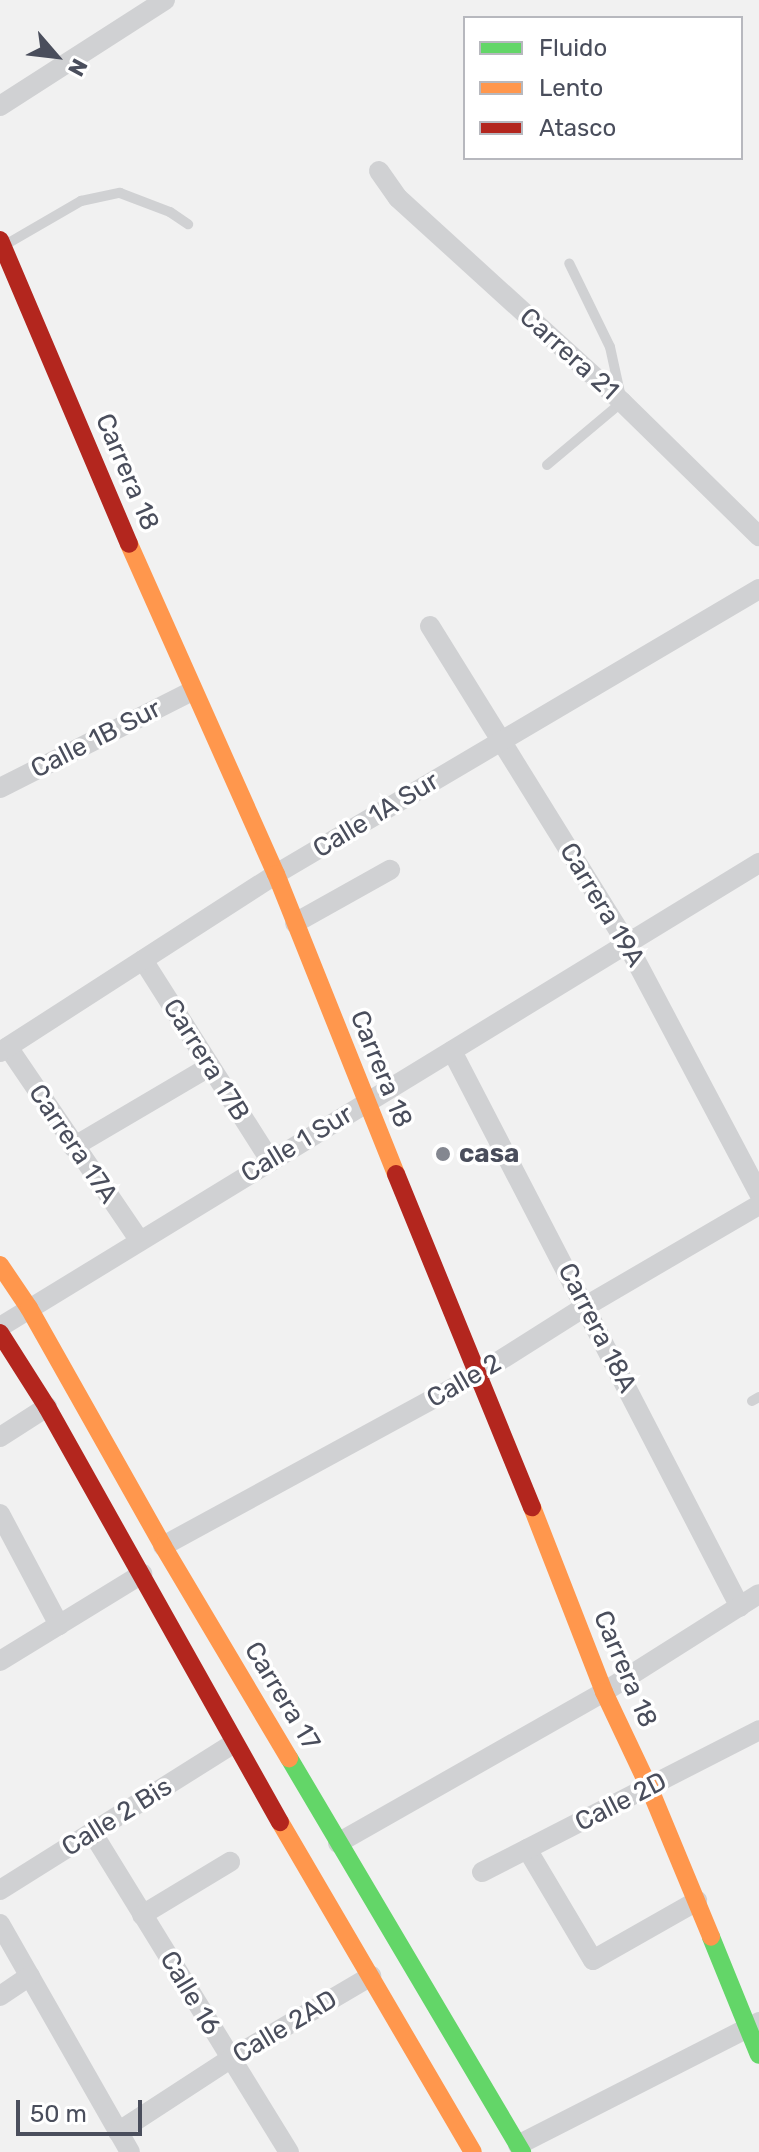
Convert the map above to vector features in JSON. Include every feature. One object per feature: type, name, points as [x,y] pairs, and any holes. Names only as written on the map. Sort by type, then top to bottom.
[{"type":"street","points":[[0,106],[165,0]]},
{"type":"street","name":"Carrera 21","points":[[379,171],[398,198],[622,402],[759,536]]},
{"type":"street","name":"Carrera 18","points":[[1,243],[192,691],[276,874],[365,1102],[480,1373],[604,1692],[753,2026],[759,2055]]},
{"type":"street","name":"Calle 1A Sur","points":[[4,1050],[276,874],[759,589]]},
{"type":"street","name":"Carrera 19A","points":[[430,626],[627,944],[759,1193]]},
{"type":"street","name":"Calle 1B Sur","points":[[0,788],[192,691]]},
{"type":"street","name":"Calle 1 Sur","points":[[0,1327],[759,863]]},
{"type":"street","points":[[295,923],[390,870]]},
{"type":"street","name":"Carrera 17B","points":[[143,960],[270,1160]]},
{"type":"street","name":"Carrera 17A","points":[[4,1050],[139,1240]]},
{"type":"street","name":"Carrera 18A","points":[[452,1051],[740,1607]]},
{"type":"street","points":[[73,1147],[209,1067]]},
{"type":"street","name":"Calle 2","points":[[163,1546],[480,1373],[586,1306],[759,1205]]},
{"type":"street","name":"Carrera 17","points":[[0,1265],[29,1308],[163,1546],[520,2148]]},
{"type":"street","points":[[0,1333],[47,1407],[234,1743],[473,2152]]},
{"type":"street","points":[[0,1437],[47,1407]]},
{"type":"street","points":[[0,1514],[59,1625]]},
{"type":"street","points":[[0,1661],[142,1574]]},
{"type":"street","points":[[338,1843],[556,1716],[604,1692],[759,1594]]},
{"type":"street","name":"Calle 2D","points":[[482,1872],[759,1730]]},
{"type":"street","name":"Calle 2 Bis","points":[[0,1890],[234,1743]]},
{"type":"street","name":"Calle 16","points":[[92,1832],[289,2152]]},
{"type":"street","points":[[527,1849],[593,1960],[697,1901]]},
{"type":"street","points":[[142,1915],[230,1862]]},
{"type":"street","points":[[0,1924],[130,2152]]},
{"type":"street","points":[[0,1996],[30,1976]]},
{"type":"street","name":"Calle 2AD","points":[[118,2132],[230,2059],[371,1976]]},
{"type":"street","points":[[520,2148],[753,2026]]},
{"type":"lane","points":[[1,243],[81,201],[120,193],[170,212],[188,224]]},
{"type":"lane","points":[[547,465],[622,402],[610,347],[569,263]]},
{"type":"traffic: fast","points":[[289,1758],[522,2152]]},
{"type":"traffic: fast","points":[[711,1937],[759,2055]]},
{"type":"traffic: slow","points":[[129,544],[276,874],[396,1174]]},
{"type":"traffic: slow","points":[[0,1265],[29,1308],[163,1546],[289,1758]]},
{"type":"traffic: slow","points":[[532,1507],[604,1692],[649,1787],[711,1937]]},
{"type":"traffic: slow","points":[[280,1822],[473,2152]]},
{"type":"traffic: jam","points":[[0,240],[129,544]]},
{"type":"traffic: jam","points":[[396,1174],[532,1507]]},
{"type":"traffic: jam","points":[[0,1333],[47,1407],[280,1822]]},
{"type":"place","name":"casa","points":[[443,1154]]}]
